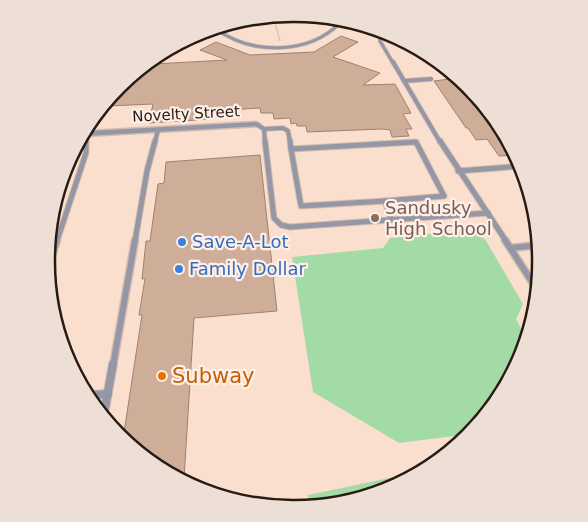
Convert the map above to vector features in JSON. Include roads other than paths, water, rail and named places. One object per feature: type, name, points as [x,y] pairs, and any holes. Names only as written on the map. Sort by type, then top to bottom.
[{"type":"street","name":"Novelty Street","points":[[92,135],[158,130],[260,127]]},
{"type":"lane","points":[[223,33],[238,42],[268,47],[281,47],[309,42],[324,36],[337,27]]},
{"type":"lane","points":[[380,39],[458,171],[488,213],[531,281]]},
{"type":"lane","points":[[404,81],[431,79]]},
{"type":"lane","points":[[291,149],[416,142],[444,196],[301,206],[291,149],[288,131],[283,128],[260,127],[274,218],[281,226],[290,227],[488,213]]},
{"type":"lane","points":[[105,407],[147,171],[158,130]]},
{"type":"lane","points":[[56,242],[86,153],[87,143]]},
{"type":"lane","points":[[458,171],[513,167]]},
{"type":"lane","points":[[384,201],[391,219]]},
{"type":"lane","points":[[511,248],[532,246]]},
{"type":"lane","points":[[97,395],[108,394]]},
{"type":"place","name":"Sandusky High School","points":[[375,218]]},
{"type":"place","name":"Save-A-Lot","points":[[182,242]]},
{"type":"place","name":"Family Dollar","points":[[179,269]]},
{"type":"place","name":"Subway","points":[[162,376]]}]
